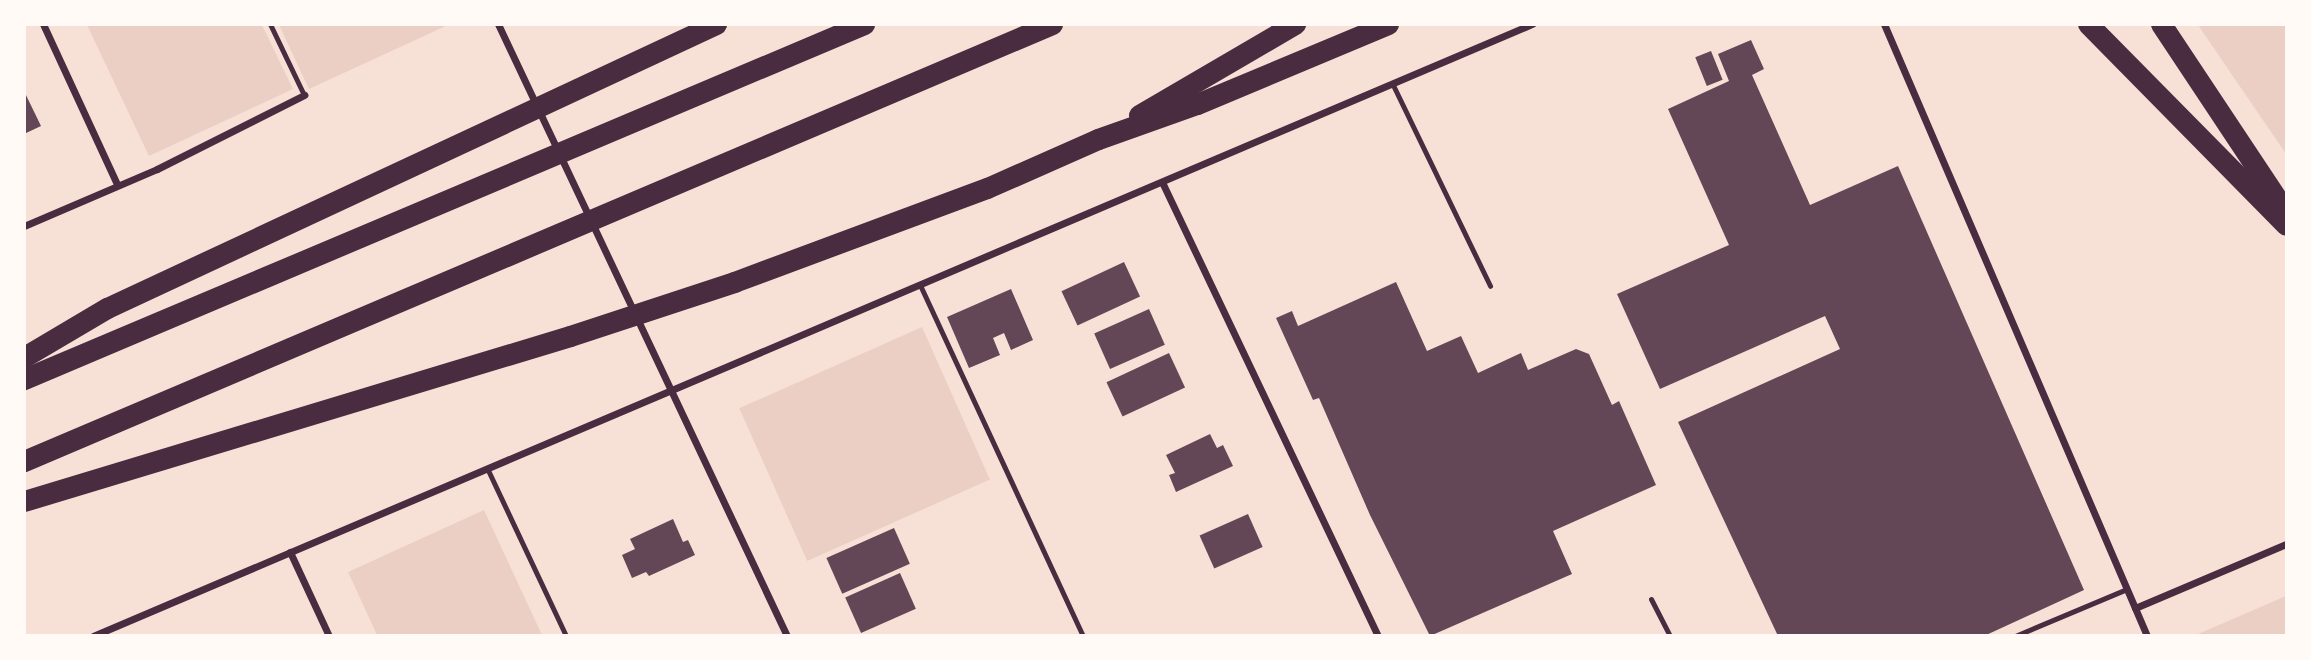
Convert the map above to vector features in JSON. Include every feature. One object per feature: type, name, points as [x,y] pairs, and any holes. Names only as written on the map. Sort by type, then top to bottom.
[{"type":"highway","points":[[24,357],[107,308],[716,24]]},
{"type":"highway","points":[[24,379],[864,24]]},
{"type":"highway","points":[[24,461],[1052,24]]},
{"type":"highway","points":[[1098,139],[1295,24]]},
{"type":"highway","points":[[24,501],[570,336],[734,282],[987,188],[1098,139],[1197,104],[1388,24]]},
{"type":"highway","points":[[2088,24],[2287,225]]},
{"type":"highway","points":[[2161,24],[2287,214]]},
{"type":"street","points":[[43,24],[117,184]]},
{"type":"street","points":[[498,24],[787,635]]},
{"type":"street","points":[[93,635],[107,633],[290,552],[1532,24]]},
{"type":"street","points":[[1884,24],[2147,635]]},
{"type":"street","points":[[24,226],[157,169],[304,95]]},
{"type":"street","points":[[1162,182],[1378,635]]},
{"type":"street","points":[[2135,608],[2287,544]]},
{"type":"street","points":[[290,552],[329,635]]},
{"type":"lane","points":[[270,24],[304,95]]},
{"type":"lane","points":[[1393,85],[1490,286]]},
{"type":"lane","points":[[920,285],[1083,635]]},
{"type":"lane","points":[[487,468],[566,635]]},
{"type":"lane","points":[[2015,635],[2127,589]]},
{"type":"lane","points":[[1651,599],[1670,635]]},
{"type":"shaded area","points":[[87,25],[262,25],[293,89],[149,156]]},
{"type":"shaded area","points":[[279,25],[448,25],[309,89]]},
{"type":"shaded area","points":[[2198,25],[2286,25],[2286,154]]},
{"type":"shaded area","points":[[922,327],[990,480],[807,561],[739,408]]},
{"type":"shaded area","points":[[484,510],[542,635],[377,635],[348,572]]},
{"type":"shaded area","points":[[2286,596],[2286,635],[2198,634]]},
{"type":"building","points":[[1751,40],[1764,69],[1752,75],[1810,205],[1898,166],[2084,590],[1984,636],[1778,636],[1678,422],[1840,349],[1825,316],[1660,389],[1617,294],[1729,245],[1668,109],[1729,81],[1718,54]]},
{"type":"building","points":[[1711,51],[1723,80],[1707,86],[1695,57]]},
{"type":"building","points":[[24,91],[41,126],[24,134]]},
{"type":"building","points":[[1124,262],[1140,296],[1078,326],[1061,291]]},
{"type":"building","points":[[1396,282],[1427,351],[1461,336],[1478,373],[1521,353],[1528,370],[1576,349],[1589,354],[1612,405],[1619,401],[1656,485],[1553,531],[1572,574],[1430,636],[1370,515],[1319,398],[1313,400],[1276,318],[1292,311],[1298,326]]},
{"type":"building","points":[[1011,289],[1033,340],[1011,350],[1004,333],[993,338],[1000,355],[969,368],[947,317]]},
{"type":"building","points":[[1149,309],[1165,345],[1110,369],[1094,333]]},
{"type":"building","points":[[1169,353],[1185,387],[1123,417],[1106,382]]},
{"type":"building","points":[[1210,434],[1217,448],[1223,445],[1233,466],[1176,492],[1169,475],[1175,473],[1166,455]]},
{"type":"building","points":[[1248,514],[1263,547],[1214,568],[1200,536]]},
{"type":"building","points":[[673,519],[683,542],[688,540],[695,555],[649,576],[646,572],[632,578],[622,555],[635,549],[630,539]]},
{"type":"building","points":[[894,528],[910,564],[842,594],[826,558]]},
{"type":"building","points":[[900,573],[916,609],[861,633],[845,597]]}]
